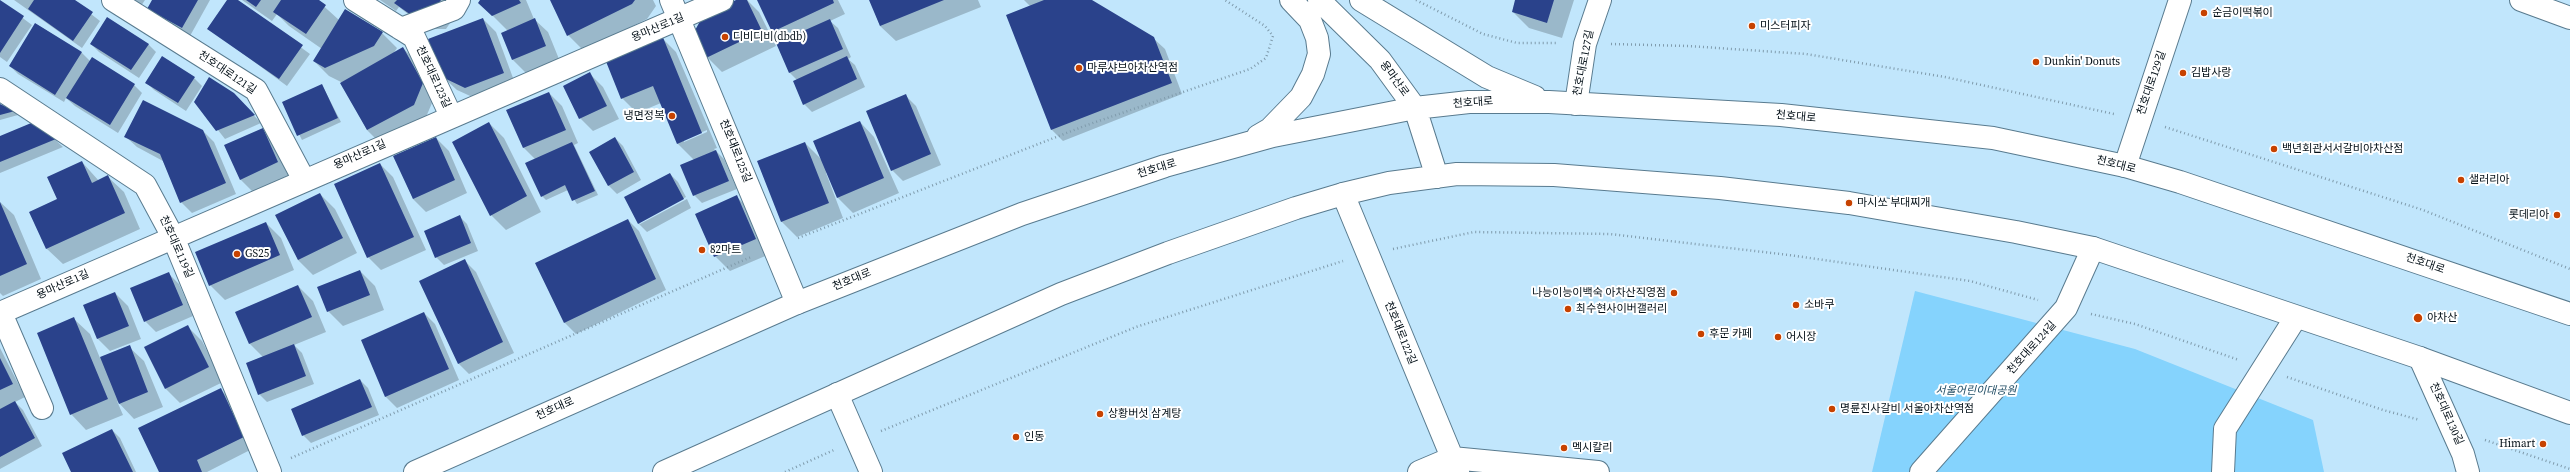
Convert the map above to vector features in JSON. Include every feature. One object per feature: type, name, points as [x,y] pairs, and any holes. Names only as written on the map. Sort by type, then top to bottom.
[{"type":"main road","name":"천호대로121길","points":[[113,0],[256,90],[304,180]]},
{"type":"main road","name":"천호대로123길","points":[[355,0],[414,37],[451,116]]},
{"type":"main road","points":[[401,29],[454,9],[459,0]]},
{"type":"main road","name":"천호대로125길","points":[[672,0],[797,302]]},
{"type":"main road","name":"용마산로1길","points":[[0,313],[451,116],[681,19],[722,0]]},
{"type":"main road","points":[[1247,143],[1270,129],[1291,110],[1301,97],[1313,74],[1319,54],[1317,38],[1310,20],[1291,0]]},
{"type":"main road","name":"용마산로","points":[[1319,0],[1380,60],[1415,108],[1437,177]]},
{"type":"main road","points":[[1361,0],[1488,77],[1549,102]]},
{"type":"main road","name":"천호대로127길","points":[[1576,104],[1585,44],[1600,0]]},
{"type":"main road","name":"천호대로129길","points":[[2126,166],[2140,119],[2180,0]]},
{"type":"main road","points":[[2521,0],[2570,18]]},
{"type":"main road","name":"천호대로119길","points":[[0,89],[145,185],[173,237],[270,472]]},
{"type":"main road","name":"천호대로","points":[[415,472],[797,302],[1022,214],[1165,166],[1247,143],[1415,108],[1506,101],[1781,115],[1915,128],[1993,138],[2126,166],[2180,182],[2570,314]]},
{"type":"main road","points":[[664,472],[1062,294],[1168,253],[1296,208],[1343,194],[1389,183],[1437,177],[1501,173],[1554,175],[1727,189],[1849,203],[1975,223],[2093,248],[2420,358],[2570,413]]},
{"type":"main road","name":"천호대로122길","points":[[1343,194],[1455,465]]},
{"type":"main road","name":"천호대로124길","points":[[1921,472],[2066,308],[2093,248]]},
{"type":"main road","points":[[0,313],[42,408]]},
{"type":"main road","points":[[2223,472],[2225,429],[2296,317]]},
{"type":"main road","name":"천호대로130길","points":[[2420,358],[2463,454],[2468,472]]},
{"type":"main road","points":[[837,394],[872,472]]},
{"type":"main road","points":[[1419,472],[1455,465],[1598,472]]},
{"type":"path","points":[[1225,0],[1265,26],[1273,36]]},
{"type":"path","points":[[1416,0],[1483,34],[1510,41],[1688,46],[1806,54],[1945,77],[2140,119],[2423,210],[2570,269]]},
{"type":"path","points":[[785,472],[857,440],[1136,327],[1368,254],[1474,232],[1610,234],[1789,255],[1970,281],[2066,308],[2134,324],[2383,410],[2451,428],[2570,469]]},
{"type":"green space","name":"서울어린이대공원","points":[[1915,291],[2135,349],[2313,420],[2324,472],[1872,472]]},
{"type":"building","points":[[0,0],[24,16],[0,53]]},
{"type":"building","points":[[34,0],[75,0],[93,12],[73,41],[28,9]]},
{"type":"building","points":[[152,0],[198,0],[182,28],[147,9]]},
{"type":"building","points":[[227,0],[238,0],[303,45],[279,79],[207,29]]},
{"type":"building","points":[[246,0],[261,0],[256,7]]},
{"type":"building","points":[[281,0],[319,0],[326,5],[306,34],[273,12]]},
{"type":"building","points":[[397,0],[441,0],[431,15],[411,15],[394,3]]},
{"type":"building","points":[[480,0],[519,0],[521,3],[492,16],[478,3]]},
{"type":"building","points":[[550,0],[635,0],[632,4],[567,36]]},
{"type":"building","points":[[736,0],[747,0],[762,31],[706,58],[694,32],[703,16]]},
{"type":"building","points":[[757,0],[833,0],[834,3],[772,32]]},
{"type":"building","points":[[869,0],[944,0],[880,26]]},
{"type":"building","points":[[1044,0],[1092,0],[1154,37],[1172,83],[1051,130],[1006,15]]},
{"type":"building","points":[[1515,0],[1554,0],[1547,23],[1512,12]]},
{"type":"building","points":[[345,9],[383,32],[374,46],[325,68],[313,61]]},
{"type":"building","points":[[107,17],[149,44],[131,70],[90,44]]},
{"type":"building","points":[[483,18],[504,73],[465,88],[442,77],[428,39]]},
{"type":"building","points":[[535,18],[546,46],[512,60],[501,33]]},
{"type":"building","points":[[830,19],[843,49],[789,73],[776,43]]},
{"type":"building","points":[[35,23],[82,52],[55,95],[9,66]]},
{"type":"building","points":[[662,35],[702,133],[677,144],[653,86],[621,99],[605,59]]},
{"type":"building","points":[[403,47],[423,83],[414,105],[367,130],[340,83]]},
{"type":"building","points":[[162,56],[195,77],[178,103],[145,83]]},
{"type":"building","points":[[847,56],[857,79],[803,105],[793,81]]},
{"type":"building","points":[[92,57],[135,84],[110,125],[66,98]]},
{"type":"building","points":[[590,72],[607,106],[579,119],[563,86]]},
{"type":"building","points":[[209,77],[234,93],[255,115],[216,131],[194,102]]},
{"type":"building","points":[[322,84],[338,118],[297,136],[282,102]]},
{"type":"building","points":[[549,92],[566,130],[523,148],[506,110]]},
{"type":"building","points":[[906,94],[931,154],[891,171],[866,111]]},
{"type":"building","points":[[143,100],[203,130],[226,183],[180,203],[160,154],[124,137]]},
{"type":"building","points":[[0,104],[15,111],[0,115]]},
{"type":"building","points":[[36,121],[56,139],[0,162],[0,136]]},
{"type":"building","points":[[860,121],[884,178],[837,198],[813,141]]},
{"type":"building","points":[[489,122],[527,196],[490,216],[452,142]]},
{"type":"building","points":[[263,128],[278,162],[240,180],[224,145]]},
{"type":"building","points":[[436,137],[455,180],[413,199],[393,156]]},
{"type":"building","points":[[615,137],[634,172],[608,186],[589,152]]},
{"type":"building","points":[[572,142],[595,191],[572,201],[565,185],[541,197],[525,163]]},
{"type":"building","points":[[805,142],[829,203],[781,222],[757,161]]},
{"type":"building","points":[[716,150],[729,181],[693,196],[680,165]]},
{"type":"building","points":[[82,161],[92,183],[108,175],[125,213],[46,249],[29,212],[57,199],[47,177]]},
{"type":"building","points":[[380,163],[414,237],[367,258],[334,184]]},
{"type":"building","points":[[670,173],[684,199],[638,224],[624,197]]},
{"type":"building","points":[[320,193],[343,238],[298,260],[275,215]]},
{"type":"building","points":[[737,195],[756,239],[714,257],[695,214]]},
{"type":"building","points":[[0,202],[27,264],[0,276]]},
{"type":"building","points":[[460,215],[471,243],[435,258],[424,231]]},
{"type":"building","points":[[628,219],[656,279],[564,323],[535,263]]},
{"type":"building","name":"GS25","points":[[266,222],[280,255],[209,286],[195,252]]},
{"type":"building","points":[[465,259],[503,342],[458,364],[419,281]]},
{"type":"building","points":[[360,270],[370,295],[327,312],[317,287]]},
{"type":"building","points":[[169,272],[183,305],[144,322],[130,288]]},
{"type":"building","points":[[298,285],[312,317],[249,344],[235,312]]},
{"type":"building","points":[[115,292],[129,326],[97,339],[83,305]]},
{"type":"building","points":[[424,312],[449,369],[385,397],[361,340]]},
{"type":"building","points":[[74,317],[108,399],[70,415],[37,333]]},
{"type":"building","points":[[188,325],[209,367],[165,389],[144,347]]},
{"type":"building","points":[[294,344],[306,376],[258,395],[246,363]]},
{"type":"building","points":[[130,345],[148,392],[119,404],[100,357]]},
{"type":"building","points":[[0,358],[13,384],[0,390]]},
{"type":"building","points":[[360,379],[372,407],[302,436],[291,409]]},
{"type":"building","points":[[221,388],[244,437],[197,460],[202,472],[159,472],[138,428]]},
{"type":"building","points":[[15,401],[35,438],[0,457],[0,409]]},
{"type":"building","points":[[112,429],[133,472],[71,472],[62,453]]},
{"type":"place","name":"순금이떡볶이","points":[[2204,13]]},
{"type":"place","name":"미스터피자","points":[[1752,26]]},
{"type":"place","name":"디비디비(dbdb)","points":[[725,37]]},
{"type":"place","name":"Dunkin' Donuts","points":[[2036,62]]},
{"type":"place","name":"마루샤브아차산역점","points":[[1079,68]]},
{"type":"place","name":"김밥사랑","points":[[2183,73]]},
{"type":"place","name":"냉면정복","points":[[672,116]]},
{"type":"place","name":"백년회관서서갈비아차산점","points":[[2274,149]]},
{"type":"place","name":"샐러리아","points":[[2461,180]]},
{"type":"place","name":"마시쏘 부대찌개","points":[[1849,203]]},
{"type":"place","name":"롯데리아","points":[[2557,215]]},
{"type":"place","name":"82마트","points":[[702,250]]},
{"type":"place","name":"GS25","points":[[237,254]]},
{"type":"place","name":"나능이능이백숙 아차산직영점","points":[[1674,293]]},
{"type":"place","name":"소바쿠","points":[[1796,305]]},
{"type":"place","name":"최수현사이버갤러리","points":[[1568,309]]},
{"type":"place","name":"아차산","points":[[2418,318]]},
{"type":"place","name":"후문 카페","points":[[1701,334]]},
{"type":"place","name":"어시장","points":[[1778,337]]},
{"type":"place","name":"명륜진사갈비 서울아차산역점","points":[[1832,409]]},
{"type":"place","name":"상황버섯 삼계탕","points":[[1100,414]]},
{"type":"place","name":"인동","points":[[1016,437]]},
{"type":"place","name":"Himart","points":[[2543,444]]},
{"type":"place","name":"멕시칼리","points":[[1564,448]]}]
